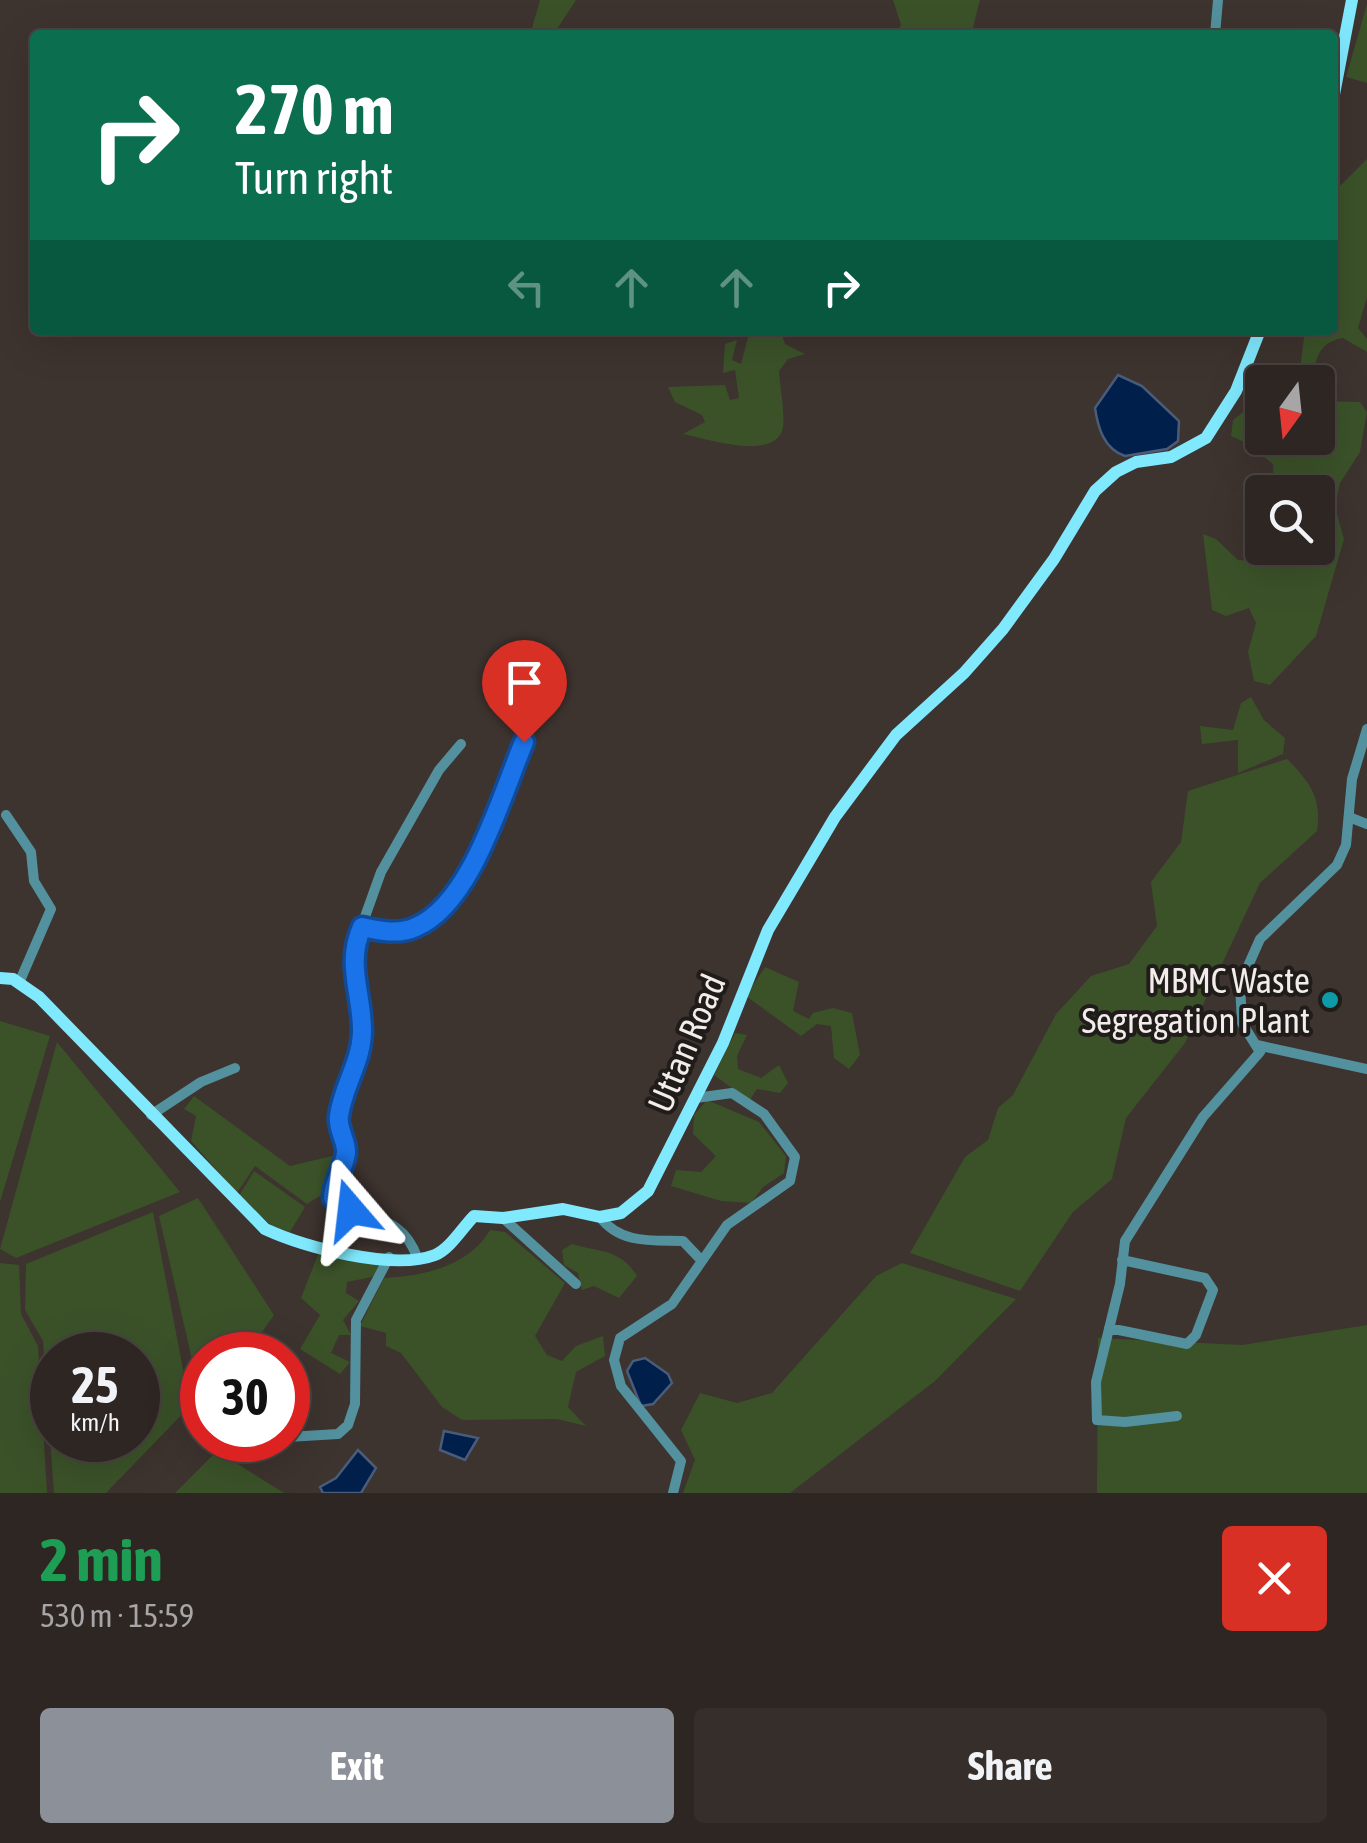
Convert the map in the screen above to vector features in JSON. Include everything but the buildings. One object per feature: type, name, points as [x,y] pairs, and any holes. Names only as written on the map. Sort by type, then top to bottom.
[{"type":"main road","points":[[1338,74],[1352,0]]},
{"type":"main road","name":"Uttan Road","points":[[600,1217],[621,1212],[648,1190],[696,1098],[776,913],[835,817],[882,753],[1003,628],[1054,560],[1095,490],[1116,472],[1136,462],[1171,457],[1206,438],[1236,392],[1258,335]]},
{"type":"main road","points":[[0,978],[19,983],[39,997],[265,1228],[325,1250],[388,1258],[436,1254],[474,1216],[503,1218],[563,1209],[600,1217]]},
{"type":"street","points":[[1215,30],[1218,0]]},
{"type":"street","points":[[1176,1416],[1125,1422],[1097,1420],[1096,1382],[1122,1260],[1132,1228],[1203,1117],[1260,1052],[1238,1006],[1240,984],[1260,938],[1338,865],[1350,817],[1352,779],[1367,729]]},
{"type":"street","points":[[362,927],[386,932],[418,926],[458,892],[524,742]]},
{"type":"street","points":[[417,1257],[410,1235],[351,1210],[333,1198],[335,1180],[346,1153],[339,1116],[358,1063],[362,1032],[352,972],[362,927],[381,872],[440,770],[460,744]]},
{"type":"street","points":[[6,815],[32,852],[34,881],[51,909],[19,983]]},
{"type":"street","points":[[1350,817],[1367,824]]},
{"type":"street","points":[[1252,1042],[1266,1050],[1367,1070]]},
{"type":"street","points":[[151,1115],[201,1082],[235,1068]]},
{"type":"street","points":[[673,1493],[681,1461],[621,1386],[616,1348],[620,1338],[672,1304],[727,1225],[790,1182],[795,1158],[764,1114],[732,1093],[696,1098]]},
{"type":"street","points":[[600,1217],[611,1229],[642,1241],[683,1241],[702,1261]]},
{"type":"street","points":[[503,1218],[576,1284]]},
{"type":"street","points":[[310,1436],[338,1434],[348,1425],[356,1404],[356,1320],[388,1258]]},
{"type":"street","points":[[1110,1328],[1187,1344],[1196,1336],[1212,1290],[1205,1278],[1122,1260]]},
{"type":"green space","points":[[540,0],[576,0],[556,30],[531,30]]},
{"type":"green space","points":[[893,0],[980,0],[972,30],[898,30],[901,25]]},
{"type":"green space","points":[[1367,4],[1367,83],[1346,77]]},
{"type":"green space","points":[[1367,159],[1367,297],[1358,328],[1367,339],[1367,352],[1343,338],[1328,343],[1316,365],[1301,365],[1304,335],[1338,335],[1338,188]]},
{"type":"green space","points":[[749,335],[782,335],[785,344],[805,354],[788,359],[779,371],[783,427],[778,438],[768,444],[740,446],[683,434],[705,422],[702,415],[675,402],[668,387],[725,385],[730,400],[739,398],[735,370],[723,373],[725,344],[737,340],[732,360],[741,364]]},
{"type":"green space","points":[[1335,401],[1360,402],[1367,412],[1360,452],[1340,483],[1335,507],[1335,475],[1273,475],[1273,464],[1262,455],[1335,455]]},
{"type":"green space","points":[[1245,410],[1245,442],[1231,436],[1233,420]]},
{"type":"green space","points":[[1335,507],[1344,539],[1316,636],[1270,685],[1254,681],[1248,652],[1256,623],[1249,608],[1226,616],[1212,610],[1203,534],[1216,539],[1238,560],[1245,560],[1245,565],[1335,565]]},
{"type":"green space","points":[[1251,697],[1264,720],[1285,738],[1283,754],[1238,773],[1238,740],[1202,744],[1200,726],[1233,730],[1241,703]]},
{"type":"green space","points":[[1287,759],[1302,775],[1316,800],[1317,831],[1260,883],[1185,1043],[1126,1118],[1112,1179],[1073,1212],[1020,1291],[910,1253],[965,1157],[988,1140],[998,1108],[1013,1095],[1056,1014],[1091,976],[1129,964],[1157,926],[1151,882],[1181,842],[1188,791]]},
{"type":"green space","points":[[765,967],[799,982],[793,1011],[809,1019],[813,1013],[833,1008],[852,1013],[860,1055],[849,1069],[834,1058],[831,1026],[817,1024],[801,1036],[746,996]]},
{"type":"green space","points":[[0,1021],[50,1036],[0,1202]]},
{"type":"green space","points":[[735,1033],[747,1035],[737,1056],[738,1069],[761,1078],[779,1065],[788,1083],[780,1093],[757,1089],[749,1101],[714,1075]]},
{"type":"green space","points":[[57,1042],[180,1192],[16,1258],[0,1249]]},
{"type":"green space","points":[[194,1096],[290,1166],[336,1155],[323,1194],[307,1204],[255,1166],[237,1193],[191,1141],[196,1116],[184,1109]]},
{"type":"green space","points":[[707,1100],[759,1122],[786,1156],[784,1173],[763,1187],[751,1203],[721,1201],[671,1186],[676,1170],[701,1172],[716,1156],[693,1134],[694,1115]]},
{"type":"green space","points":[[254,1171],[305,1207],[290,1232],[272,1226],[239,1196]]},
{"type":"green space","points":[[198,1198],[274,1315],[262,1332],[186,1332],[159,1216]]},
{"type":"green space","points":[[153,1212],[180,1354],[180,1416],[160,1437],[160,1332],[38,1332],[25,1310],[26,1264]]},
{"type":"green space","points":[[490,1230],[505,1232],[565,1283],[535,1336],[547,1355],[562,1361],[576,1346],[603,1336],[605,1356],[576,1372],[568,1407],[586,1426],[557,1419],[462,1420],[442,1407],[401,1353],[386,1346],[386,1333],[360,1326],[384,1278],[444,1267],[470,1252]]},
{"type":"green space","points":[[572,1244],[617,1256],[637,1276],[619,1298],[594,1286],[582,1290],[578,1273],[564,1265],[562,1250]]},
{"type":"green space","points":[[319,1252],[385,1259],[372,1277],[347,1282],[346,1293],[359,1301],[343,1320],[351,1335],[339,1335],[331,1353],[350,1362],[340,1374],[310,1355],[310,1332],[320,1315],[301,1298]]},
{"type":"green space","points":[[0,1263],[19,1265],[21,1314],[31,1332],[30,1462],[45,1462],[47,1493],[0,1493]]},
{"type":"green space","points":[[902,1263],[1016,1299],[935,1381],[790,1493],[683,1493],[695,1460],[681,1430],[700,1393],[737,1403],[772,1393],[876,1276]]},
{"type":"green space","points":[[1367,1325],[1367,1493],[1097,1493],[1098,1338],[1242,1345]]},
{"type":"green space","points":[[52,1462],[136,1462],[106,1493],[54,1493]]},
{"type":"green space","points":[[206,1462],[235,1462],[284,1493],[175,1493]]},
{"type":"water","points":[[1118,375],[1142,386],[1179,421],[1178,441],[1167,449],[1125,456],[1107,443],[1095,408]]},
{"type":"water","points":[[645,1358],[668,1374],[672,1383],[653,1404],[641,1406],[627,1371],[633,1361]]},
{"type":"water","points":[[444,1431],[478,1438],[465,1460],[440,1450]]},
{"type":"water","points":[[358,1450],[376,1468],[361,1493],[323,1493],[320,1487],[336,1478]]},
{"type":"place","name":"MBMC Waste Segregation Plant","points":[[1330,1000]]},
{"type":"route","points":[[351,1210],[333,1198],[333,1188],[346,1153],[339,1116],[347,1083],[358,1063],[362,1032],[358,988],[352,972],[357,939],[362,927],[386,932],[418,926],[458,892],[524,742]]}]
